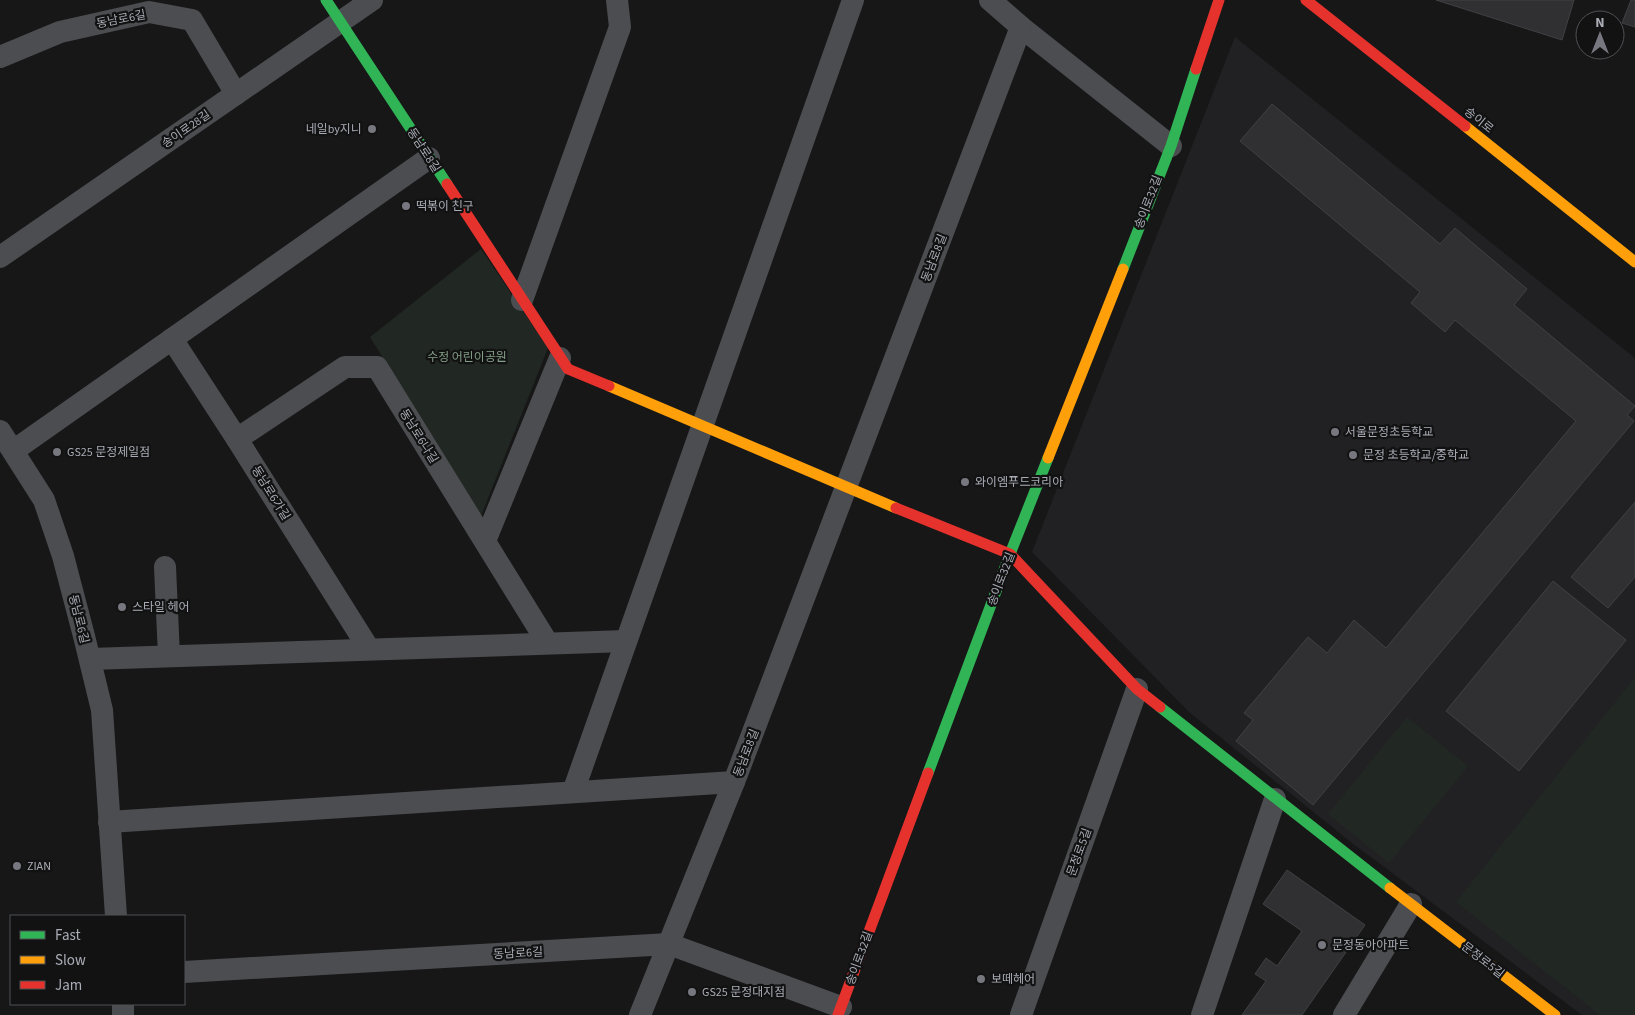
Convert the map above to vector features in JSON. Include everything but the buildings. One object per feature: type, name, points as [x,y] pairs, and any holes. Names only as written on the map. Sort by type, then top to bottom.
[{"type":"street","name":"동남로8길","points":[[326,0],[568,369],[847,489],[1010,554]]},
{"type":"street","name":"송이로28길","points":[[0,257],[372,0]]},
{"type":"street","points":[[522,300],[620,28],[617,0]]},
{"type":"street","points":[[574,792],[701,426],[853,0]]},
{"type":"street","points":[[990,0],[1021,28],[1170,146]]},
{"type":"street","name":"송이로32길","points":[[840,1011],[1010,554],[1170,146],[1219,0]]},
{"type":"street","name":"송이로","points":[[1306,0],[1635,262]]},
{"type":"street","name":"동남로6길","points":[[0,57],[60,32],[150,12],[192,20],[236,94]]},
{"type":"street","name":"동남로8길","points":[[640,1015],[734,782],[1021,28]]},
{"type":"street","points":[[14,451],[429,158]]},
{"type":"street","name":"동남로6가길","points":[[172,339],[369,649]]},
{"type":"street","points":[[485,541],[560,358]]},
{"type":"street","name":"동남로6나길","points":[[237,439],[345,367],[377,367],[547,642]]},
{"type":"street","name":"동남로6길","points":[[0,431],[44,500],[63,556],[90,658],[102,710],[116,915]]},
{"type":"street","name":"문정로5길","points":[[1010,554],[1137,690],[1554,1015]]},
{"type":"street","points":[[165,567],[170,656]]},
{"type":"street","points":[[90,658],[547,642],[626,641]]},
{"type":"street","name":"문정로5길","points":[[1021,1015],[1137,690]]},
{"type":"street","points":[[110,822],[734,782]]},
{"type":"street","points":[[1202,1015],[1275,799]]},
{"type":"street","points":[[1344,1015],[1411,904]]},
{"type":"street","name":"동남로6길","points":[[185,972],[669,944],[840,1011]]},
{"type":"shaded area","name":"문정 초등학교/중학교","points":[[1235,37],[1635,358],[1635,1015],[1582,1015],[1352,843],[1189,712],[1032,552]]},
{"type":"green space","name":"수정 어린이공원","points":[[481,249],[548,348],[481,516],[370,337]]},
{"type":"green space","points":[[1635,677],[1635,1015],[1600,1015],[1456,902]]},
{"type":"green space","points":[[1407,717],[1468,766],[1389,863],[1328,814]]},
{"type":"traffic: fast","points":[[326,0],[447,184]]},
{"type":"traffic: fast","points":[[1123,269],[1171,146],[1196,69]]},
{"type":"traffic: fast","points":[[928,773],[1048,458]]},
{"type":"traffic: fast","points":[[1160,707],[1390,888]]},
{"type":"traffic: slow","points":[[1465,126],[1635,262]]},
{"type":"traffic: slow","points":[[1048,458],[1123,269]]},
{"type":"traffic: slow","points":[[609,386],[896,508]]},
{"type":"traffic: slow","points":[[1390,888],[1555,1015]]},
{"type":"traffic: jam","points":[[1196,69],[1219,0]]},
{"type":"traffic: jam","points":[[1306,0],[1465,126]]},
{"type":"traffic: jam","points":[[447,184],[568,369],[609,386]]},
{"type":"traffic: jam","points":[[896,508],[1010,554],[1137,689],[1160,707]]},
{"type":"traffic: jam","points":[[838,1015],[928,773]]},
{"type":"place","name":"네일by지니","points":[[372,129]]},
{"type":"place","name":"떡볶이 친구","points":[[406,206]]},
{"type":"place","name":"서울문정초등학교","points":[[1335,432]]},
{"type":"place","name":"GS25 문정제일점","points":[[57,452]]},
{"type":"place","name":"문정 초등학교/중학교","points":[[1353,455]]},
{"type":"place","name":"와이엠푸드코리아","points":[[965,482]]},
{"type":"place","name":"스타일 헤어","points":[[122,607]]},
{"type":"place","name":"ZIAN","points":[[17,866]]},
{"type":"place","name":"문정동아아파트","points":[[1322,945]]},
{"type":"place","name":"보떼헤어","points":[[981,979]]},
{"type":"place","name":"GS25 문정대지점","points":[[692,992]]}]
